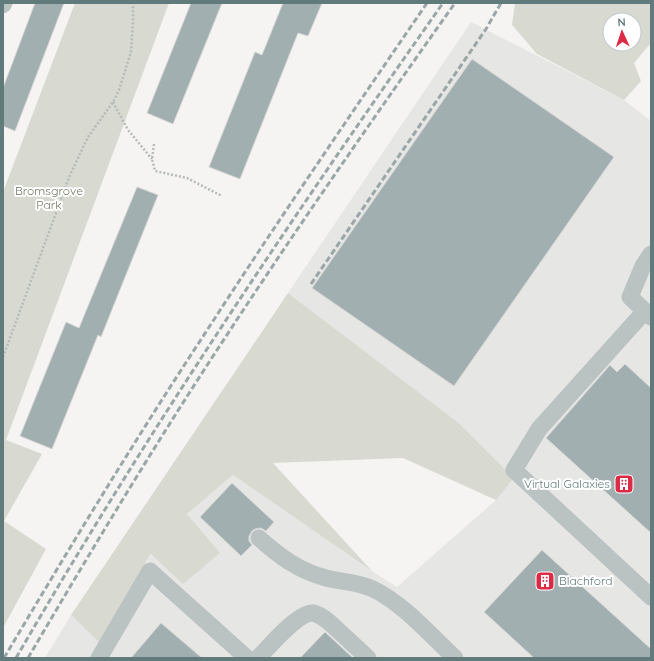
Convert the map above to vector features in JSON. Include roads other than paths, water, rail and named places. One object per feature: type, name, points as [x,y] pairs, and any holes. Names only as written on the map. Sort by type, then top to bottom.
[{"type":"lane","points":[[651,254],[643,266],[630,297],[648,314],[539,429],[514,470],[651,597]]},
{"type":"lane","points":[[259,538],[277,554],[307,572],[326,578],[366,586],[380,592],[401,606],[454,658]]},
{"type":"lane","points":[[99,658],[150,571],[247,658]]},
{"type":"lane","points":[[258,658],[302,615],[312,613],[329,622],[368,658]]},
{"type":"railway","points":[[4,658],[52,577],[176,377],[285,212],[427,3]]},
{"type":"railway","points":[[16,658],[117,490],[222,326],[331,163],[443,3]]},
{"type":"railway","points":[[28,658],[168,426],[217,350],[334,175],[455,3]]},
{"type":"railway","points":[[311,284],[486,29],[501,3]]},
{"type":"place","name":"Virtual Galaxies","points":[[624,484]]},
{"type":"place","name":"Blachford","points":[[545,581]]},
{"type":"park label","name":"Bromsgrove Park","points":[[49,198]]}]
